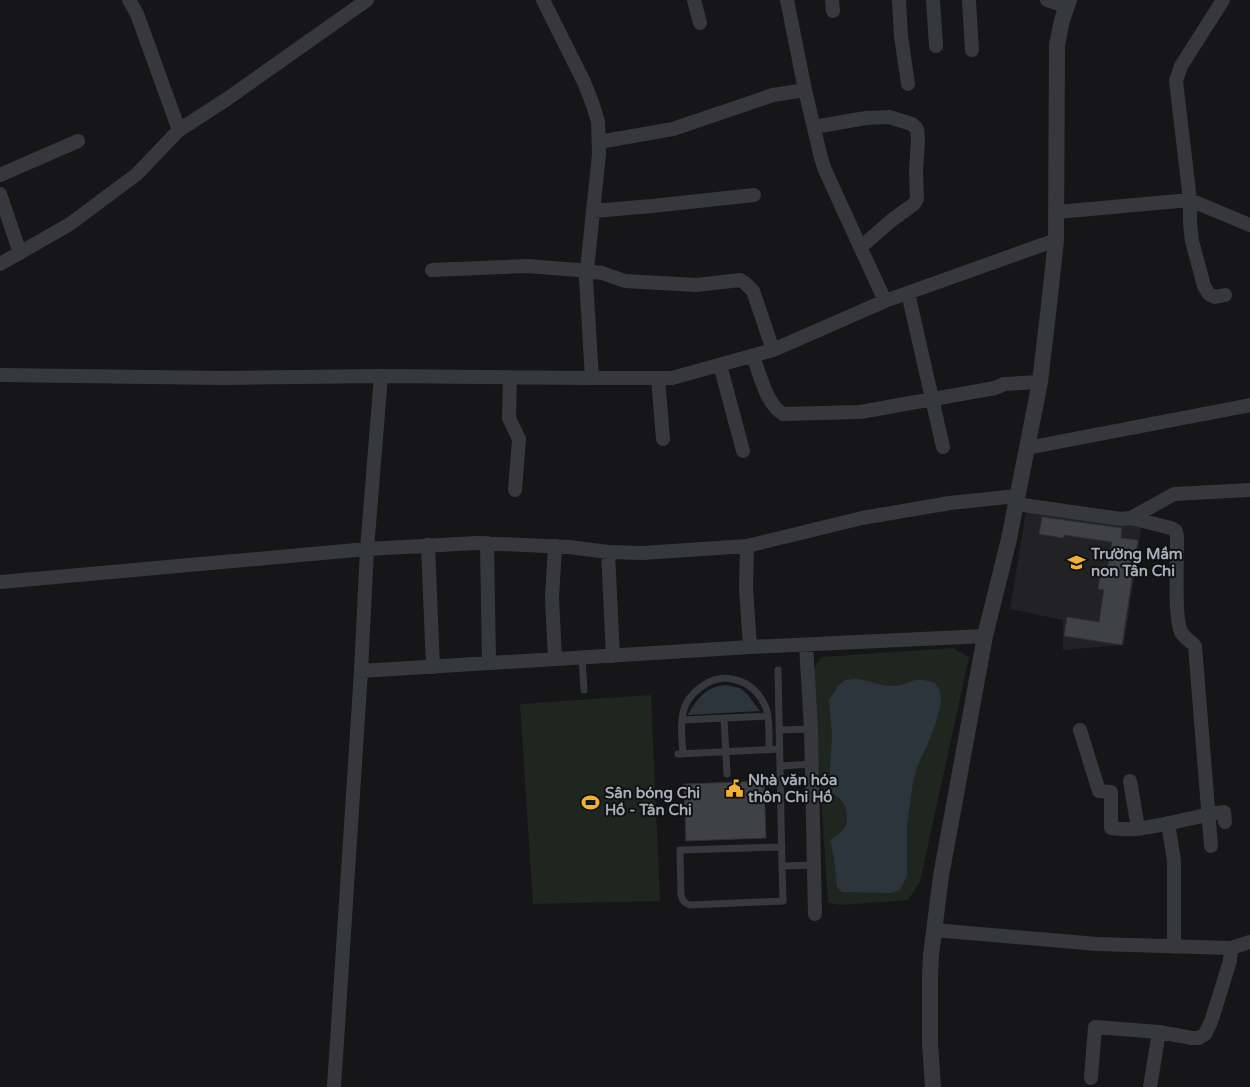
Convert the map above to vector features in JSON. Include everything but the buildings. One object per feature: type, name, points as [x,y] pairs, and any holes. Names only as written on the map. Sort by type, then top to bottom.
[{"type":"street","points":[[128,0],[137,14],[179,130]]},
{"type":"street","points":[[0,264],[70,224],[137,174],[179,130],[227,99],[367,0]]},
{"type":"street","points":[[542,0],[584,82],[598,122],[599,142],[586,270],[592,378]]},
{"type":"street","points":[[694,0],[700,23]]},
{"type":"street","points":[[787,0],[805,90],[825,170],[885,301]]},
{"type":"street","points":[[899,0],[901,36],[908,84]]},
{"type":"street","points":[[933,0],[936,46]]},
{"type":"street","points":[[969,0],[972,50]]},
{"type":"street","points":[[933,1087],[930,1043],[930,977],[934,930],[985,636],[1017,500],[1040,382],[1056,240],[1057,44],[1067,3],[1047,0]]},
{"type":"street","points":[[1223,0],[1181,66],[1176,81],[1190,200],[1192,241],[1204,286],[1209,294],[1213,296],[1225,295]]},
{"type":"street","points":[[599,142],[673,128],[773,96],[805,90]]},
{"type":"street","points":[[814,127],[866,118],[889,117],[912,124],[917,129],[917,199],[914,204],[861,246]]},
{"type":"street","points":[[0,175],[78,141]]},
{"type":"street","points":[[0,194],[20,253]]},
{"type":"street","points":[[593,211],[754,195]]},
{"type":"street","points":[[1056,212],[1190,200],[1250,225]]},
{"type":"street","points":[[0,375],[224,378],[381,376],[672,378],[772,350],[885,301],[1056,240]]},
{"type":"street","points":[[432,270],[527,266],[586,270],[625,281],[696,285],[740,280],[753,291],[772,350]]},
{"type":"street","points":[[908,293],[943,448]]},
{"type":"street","points":[[753,356],[768,397],[778,411],[784,414],[860,412],[995,388],[1004,384],[1040,382]]},
{"type":"street","points":[[720,364],[743,451]]},
{"type":"street","points":[[334,1087],[361,672],[367,549],[381,376]]},
{"type":"street","points":[[510,377],[509,418],[519,439],[515,490]]},
{"type":"street","points":[[658,378],[663,439]]},
{"type":"street","points":[[1027,448],[1250,405]]},
{"type":"street","points":[[1131,518],[1174,494],[1250,490]]},
{"type":"street","points":[[0,582],[428,545],[487,543],[643,553],[747,546],[862,518],[950,503],[1017,500],[1121,519],[1131,518],[1176,531],[1178,618],[1180,630],[1194,646],[1211,846]]},
{"type":"street","points":[[487,543],[489,664]]},
{"type":"street","points":[[428,545],[433,667]]},
{"type":"street","points":[[555,546],[552,598],[555,660]]},
{"type":"street","points":[[747,546],[746,587],[750,647]]},
{"type":"street","points":[[608,552],[612,656]]},
{"type":"street","points":[[361,672],[750,647],[985,636]]},
{"type":"street","points":[[806,644],[811,729],[815,914]]},
{"type":"street","points":[[1080,730],[1100,792],[1111,792],[1111,828],[1138,828],[1224,812],[1226,822]]},
{"type":"street","points":[[1130,781],[1138,828]]},
{"type":"street","points":[[1168,823],[1174,861],[1174,947]]},
{"type":"street","points":[[934,930],[1097,944],[1174,947],[1231,948],[1250,942]]},
{"type":"street","points":[[1091,1078],[1095,1027],[1159,1032],[1192,1038],[1199,1038],[1205,1034],[1211,1022],[1230,962],[1231,948]]},
{"type":"street","points":[[1150,1087],[1159,1032]]},
{"type":"lane","points":[[582,658],[584,690]]},
{"type":"lane","points":[[778,670],[780,730],[783,902],[690,905],[686,904],[681,895],[680,850],[782,847]]},
{"type":"lane","points":[[769,750],[767,710],[748,684],[735,679],[723,678],[710,681],[691,695],[685,705],[682,720],[681,754],[769,750],[780,749]]},
{"type":"lane","points":[[682,720],[768,716]]},
{"type":"lane","points":[[724,718],[726,774]]},
{"type":"lane","points":[[780,730],[811,729]]},
{"type":"lane","points":[[780,766],[812,764]]},
{"type":"lane","points":[[782,866],[814,864]]},
{"type":"shaded area","name":"Trường Mầm non Tân Chi","points":[[1028,499],[1143,517],[1124,645],[1063,650],[1063,620],[1010,609]]},
{"type":"shaded area","points":[[952,648],[969,657],[920,882],[908,900],[841,905],[828,903],[813,671],[821,657]]},
{"type":"shaded area","points":[[855,679],[888,686],[898,686],[915,680],[924,680],[935,683],[940,691],[941,703],[935,725],[918,764],[913,782],[907,825],[907,876],[900,890],[891,893],[842,892],[837,887],[830,840],[844,829],[847,818],[843,802],[830,792],[832,735],[829,700],[839,685],[845,680]]},
{"type":"shaded area","points":[[726,685],[740,688],[760,711],[688,715],[695,703],[708,690]]},
{"type":"shaded area","name":"Sân bóng Chi Hồ - Tân Chi","points":[[651,695],[660,901],[533,904],[520,704]]},
{"type":"place","name":"Trường Mầm non Tân Chi","points":[[1077,563]]},
{"type":"place","name":"Nhà văn hóa thôn Chi Hồ","points":[[734,789]]},
{"type":"place","name":"Sân bóng Chi Hồ - Tân Chi","points":[[591,802]]}]
